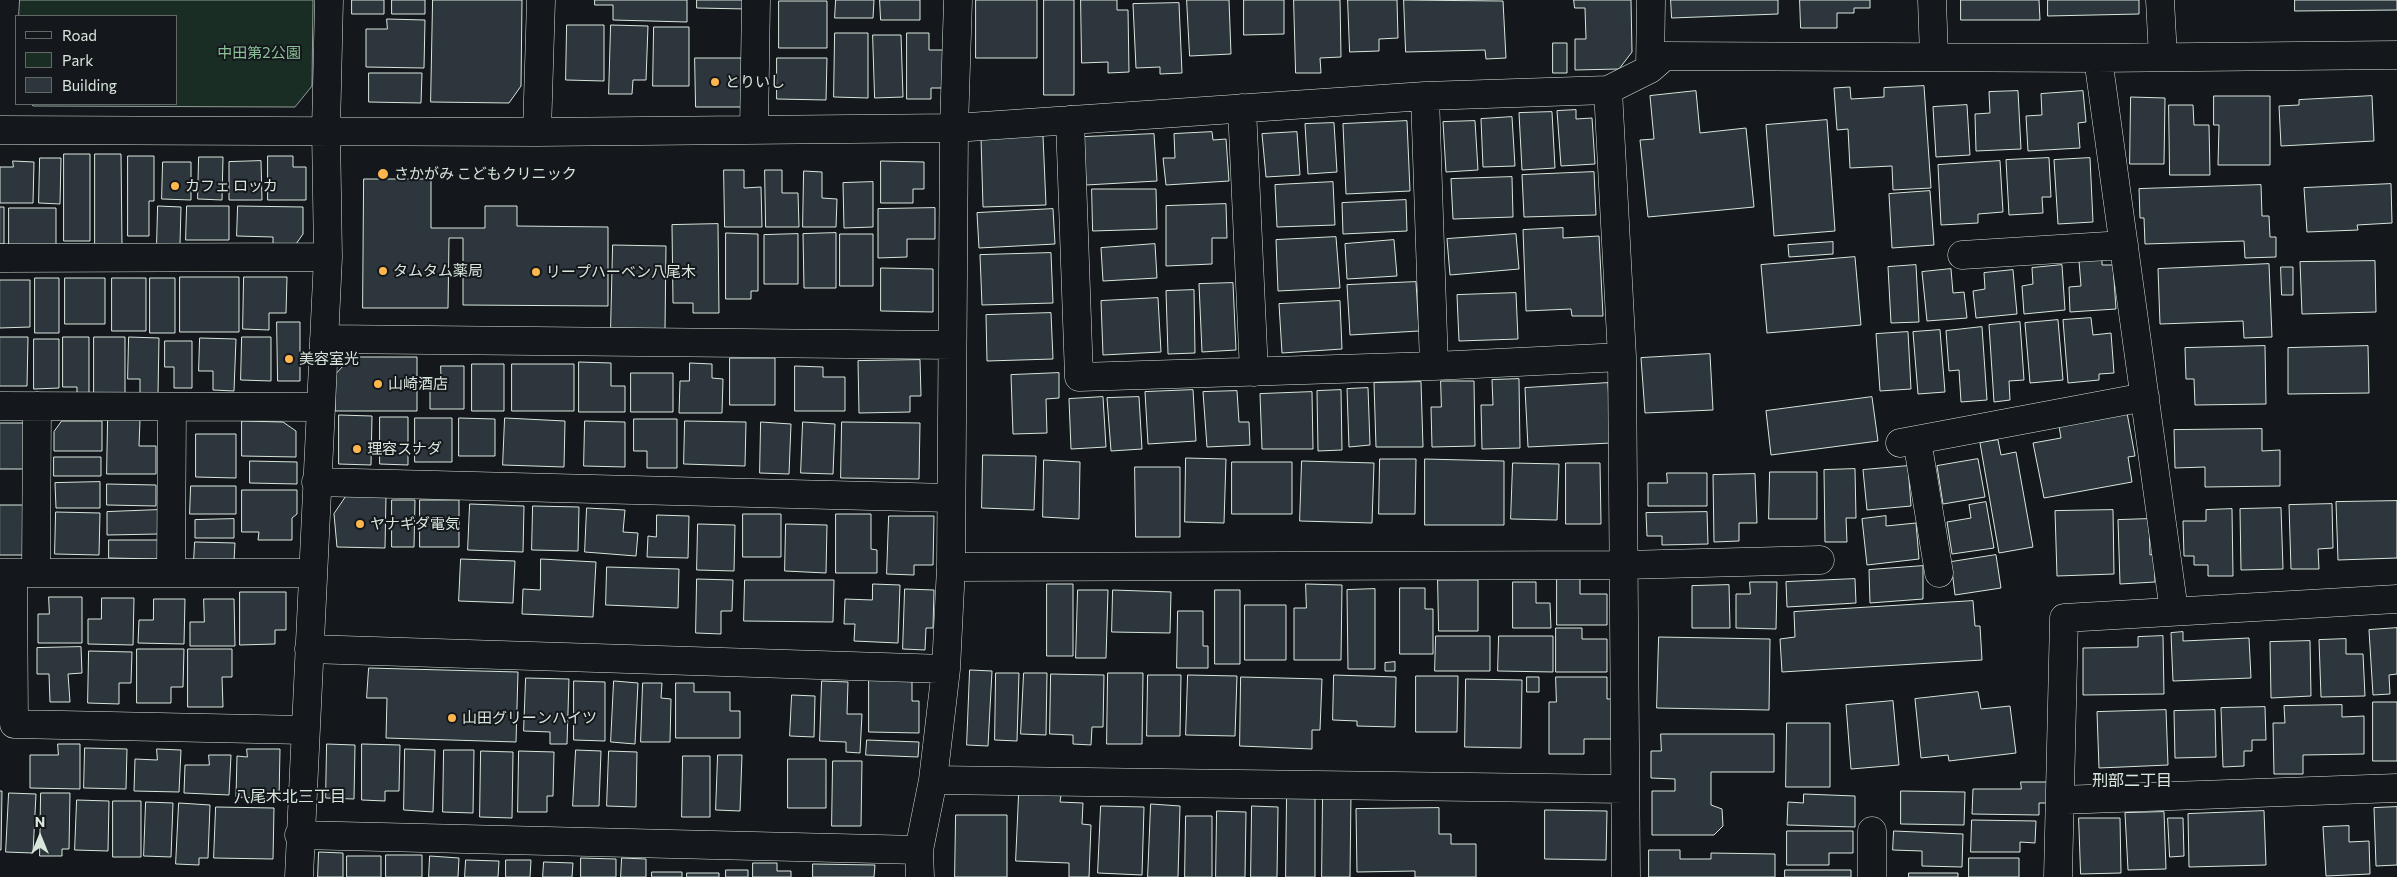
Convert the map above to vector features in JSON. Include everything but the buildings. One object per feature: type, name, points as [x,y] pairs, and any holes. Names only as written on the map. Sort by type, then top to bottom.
[{"type":"street","points":[[299,877],[299,835],[328,257],[326,130],[329,0]]},
{"type":"street","points":[[537,132],[541,0]]},
{"type":"street","points":[[754,130],[756,0]]},
{"type":"street","points":[[920,877],[919,850],[933,780],[946,669],[951,567],[954,128],[958,0]]},
{"type":"street","points":[[1650,69],[1651,0]]},
{"type":"street","points":[[1932,0],[1934,56]]},
{"type":"street","points":[[2160,0],[2163,57]]},
{"type":"street","points":[[0,130],[537,132],[954,128],[1425,96],[1608,90],[1650,69],[1666,56],[2098,58],[2397,55]]},
{"type":"street","points":[[2098,58],[2174,612]]},
{"type":"street","points":[[1608,90],[1622,357],[1626,877]]},
{"type":"street","points":[[1425,96],[1434,366]]},
{"type":"street","points":[[1242,108],[1254,372]]},
{"type":"street","points":[[1070,120],[1079,377],[1434,366],[1622,357]]},
{"type":"street","points":[[1962,255],[2124,245]]},
{"type":"street","points":[[0,258],[328,257]]},
{"type":"street","points":[[324,339],[952,346]]},
{"type":"street","points":[[1939,573],[1908,442],[2144,397]]},
{"type":"street","points":[[0,406],[320,406]]},
{"type":"street","points":[[37,406],[16,574],[14,724],[304,730]]},
{"type":"street","points":[[170,573],[172,406]]},
{"type":"street","points":[[316,482],[950,498]]},
{"type":"street","points":[[951,567],[1624,565],[1820,560]]},
{"type":"street","points":[[16,574],[312,573]]},
{"type":"street","points":[[2058,877],[2064,618],[2397,599]]},
{"type":"street","points":[[308,650],[946,669]]},
{"type":"street","points":[[933,780],[1624,789]]},
{"type":"street","points":[[2060,800],[2397,788]]},
{"type":"street","points":[[1872,831],[1872,877]]},
{"type":"street","points":[[299,835],[919,850]]},
{"type":"green space","name":"中田第2公園","points":[[20,0],[313,0],[312,86],[295,107],[33,106],[178,105],[178,15],[19,15]]},
{"type":"place","name":"とりいし","points":[[715,82]]},
{"type":"place","name":"さかがみ こどもクリニック","points":[[383,174]]},
{"type":"place","name":"カフェ ロッカ","points":[[175,186]]},
{"type":"place","name":"タムタム薬局","points":[[383,271]]},
{"type":"place","name":"リープハーベン八尾木","points":[[536,272]]},
{"type":"place","name":"美容室光","points":[[289,359]]},
{"type":"place","name":"山崎酒店","points":[[378,384]]},
{"type":"place","name":"理容スナダ","points":[[357,449]]},
{"type":"place","name":"ヤナギダ電気","points":[[360,524]]},
{"type":"place","name":"山田グリーンハイツ","points":[[452,718]]},
{"type":"district","name":"刑部二丁目","points":[[2132,781]]},
{"type":"district","name":"八尾木北三丁目","points":[[290,797]]}]
